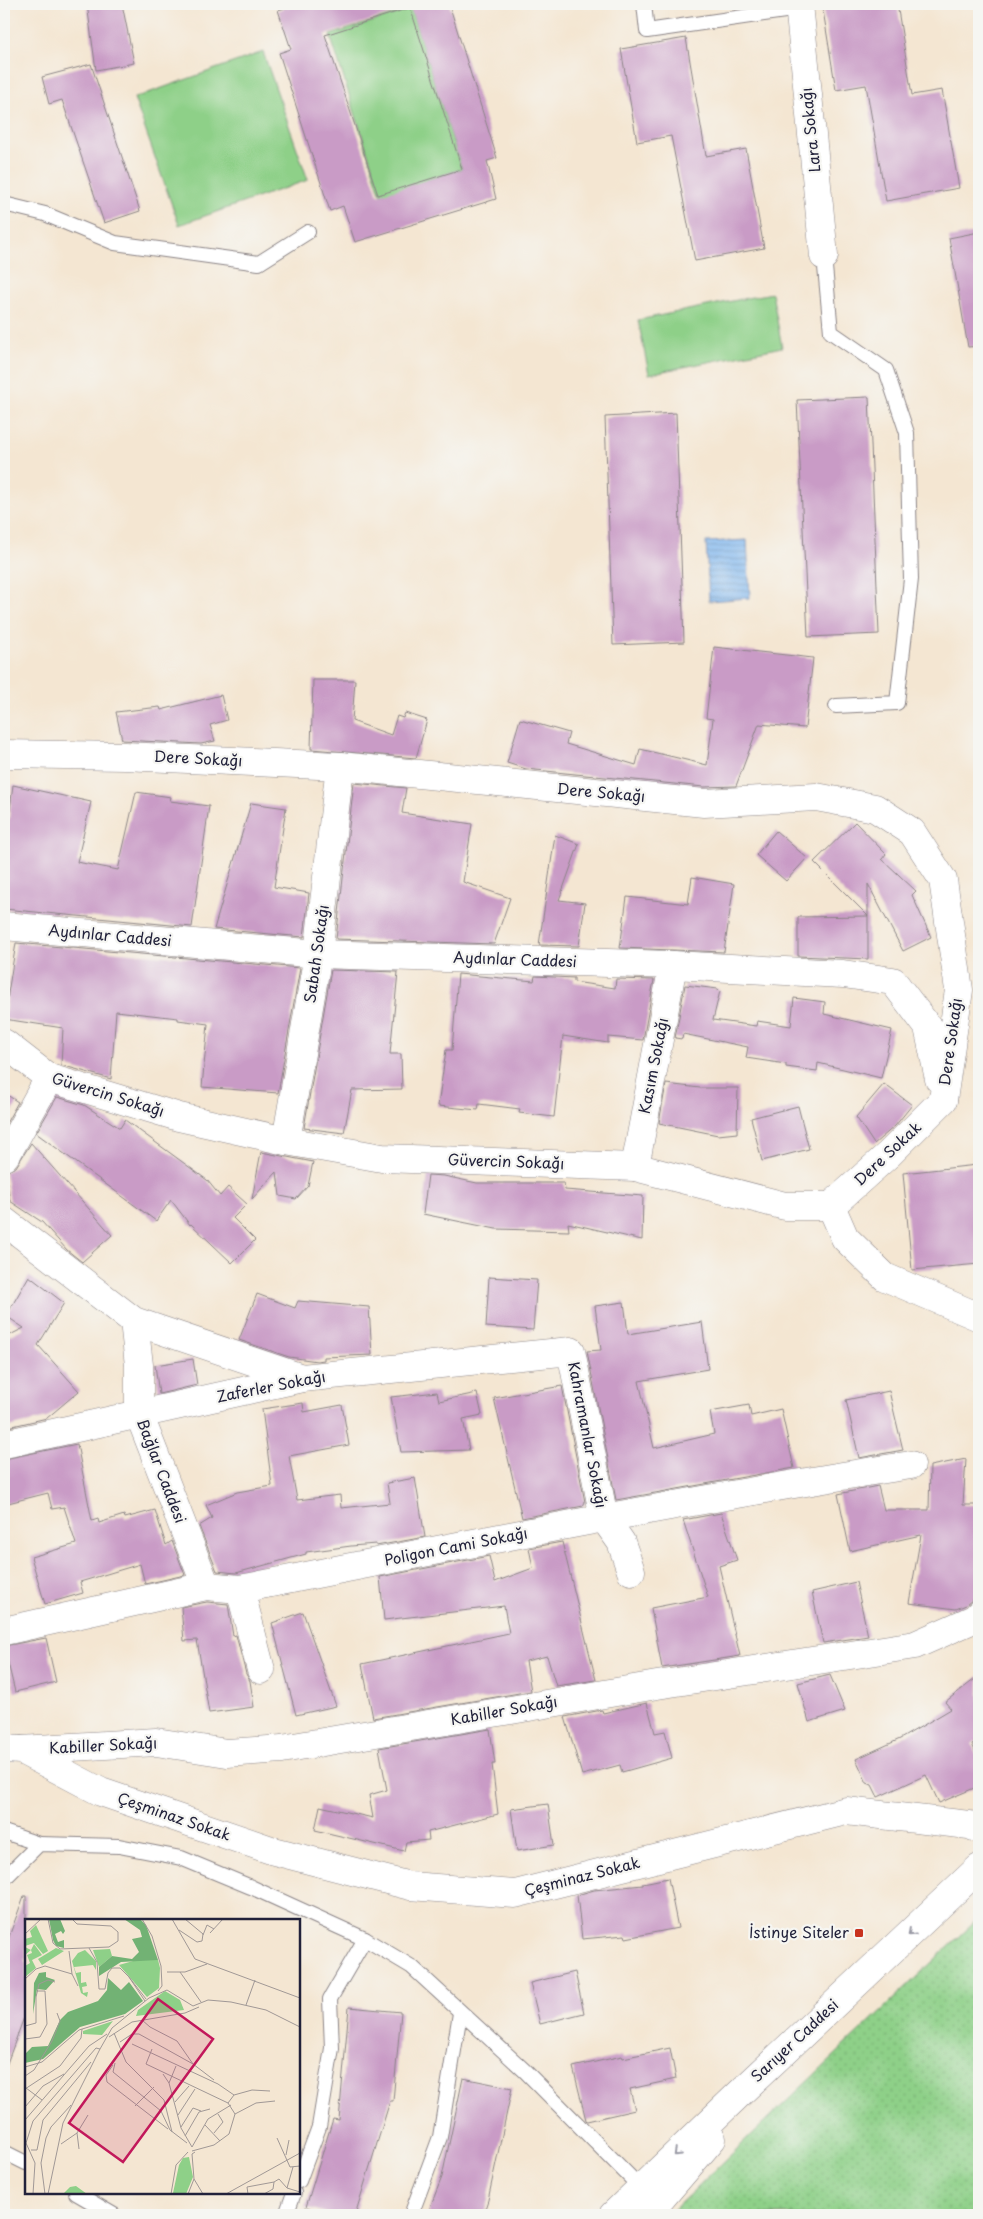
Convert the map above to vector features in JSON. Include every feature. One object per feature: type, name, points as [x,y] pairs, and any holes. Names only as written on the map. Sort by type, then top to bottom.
[{"type":"street","name":"Lara Sokağı","points":[[799,7],[824,256]]},
{"type":"street","name":"Dere Sokağı","points":[[4,754],[124,756],[340,766],[704,803],[816,797],[874,808],[912,832],[943,880],[958,990],[943,1100]]},
{"type":"street","name":"Sabah Sokağı","points":[[286,1141],[318,954],[340,766]]},
{"type":"street","name":"Aydınlar Caddesi","points":[[4,926],[318,954],[673,965],[843,974],[893,981],[928,1027],[943,1100]]},
{"type":"street","name":"Kasım Sokağı","points":[[635,1167],[673,965]]},
{"type":"street","name":"Güvercin Sokağı","points":[[4,1043],[49,1078],[179,1116],[286,1141],[382,1158],[635,1167],[785,1206],[831,1206]]},
{"type":"street","points":[[4,1158],[49,1078]]},
{"type":"street","name":"Dere Sokak","points":[[831,1206],[889,1154],[943,1100]]},
{"type":"street","points":[[831,1206],[845,1238],[884,1277],[979,1317]]},
{"type":"street","points":[[4,1221],[134,1321],[302,1378]]},
{"type":"street","name":"Bağlar Caddesi","points":[[134,1321],[139,1365],[139,1414],[206,1586]]},
{"type":"street","name":"Zaferler Sokağı","points":[[4,1444],[302,1378],[571,1351]]},
{"type":"street","name":"Kahramanlar Sokağı","points":[[571,1351],[604,1518],[620,1542],[631,1571]]},
{"type":"street","name":"Poligon Cami Sokağı","points":[[4,1631],[206,1586],[240,1589],[604,1518],[800,1482],[911,1465]]},
{"type":"street","points":[[240,1589],[261,1670]]},
{"type":"street","name":"Kabiller Sokağı","points":[[12,1750],[156,1742],[227,1754],[282,1749],[657,1685],[915,1645],[976,1618],[979,1614]]},
{"type":"street","name":"Çeşminaz Sokak","points":[[12,1750],[101,1792],[274,1851],[402,1886],[514,1894],[846,1811],[969,1825],[979,1829]]},
{"type":"street","name":"Sarıyer Caddesi","points":[[612,2215],[979,1868]]},
{"type":"street","points":[[947,1900],[979,1884]]},
{"type":"street","points":[[647,2215],[704,2150],[726,2119],[738,2095]]},
{"type":"lane","points":[[644,4],[646,31],[799,7]]},
{"type":"lane","points":[[4,204],[46,214],[115,243],[259,263],[308,232]]},
{"type":"lane","points":[[824,256],[831,332],[886,370],[907,433],[911,559],[911,579],[897,703],[836,706]]},
{"type":"lane","points":[[4,1832],[39,1844],[119,1846],[181,1858],[251,1887],[365,1939],[412,1967],[524,2071],[640,2188]]},
{"type":"lane","points":[[4,1879],[39,1844]]},
{"type":"lane","points":[[300,2178],[319,2127],[332,2048],[330,1999],[365,1939]]},
{"type":"lane","points":[[411,2215],[440,2137],[460,2013]]},
{"type":"lane","points":[[4,2152],[25,2162]]},
{"type":"lane","points":[[78,2194],[114,2215]]},
{"type":"lane","points":[[286,2215],[294,2194]]},
{"type":"green space","points":[[411,9],[462,169],[381,195],[330,35]]},
{"type":"green space","points":[[263,52],[308,180],[179,225],[134,98]]},
{"type":"green space","points":[[772,293],[782,347],[649,374],[638,320]]},
{"type":"green space","points":[[979,1917],[979,2215],[668,2215]]},
{"type":"water","points":[[747,540],[750,598],[709,601],[706,542]]},
{"type":"building","points":[[87,4],[122,4],[134,63],[96,70]]},
{"type":"building","points":[[299,4],[408,4],[409,8],[325,35],[378,195],[462,169],[409,4],[449,4],[497,158],[487,161],[496,199],[355,242],[343,206],[330,211],[279,53],[291,49],[278,10]]},
{"type":"building","points":[[822,4],[897,4],[912,95],[942,90],[959,188],[886,201],[866,85],[836,90]]},
{"type":"building","points":[[686,38],[706,156],[746,149],[764,248],[695,261],[671,136],[637,142],[621,49]]},
{"type":"building","points":[[91,64],[140,211],[104,223],[62,100],[49,104],[42,77]]},
{"type":"building","points":[[979,232],[979,346],[968,347],[949,238]]},
{"type":"building","points":[[869,397],[879,634],[808,637],[797,400]]},
{"type":"building","points":[[676,413],[684,642],[613,645],[605,417]]},
{"type":"building","points":[[714,647],[813,658],[805,728],[759,724],[736,786],[704,787],[526,769],[507,763],[520,719],[569,733],[566,744],[636,765],[640,749],[707,765],[713,719],[706,718]]},
{"type":"building","points":[[313,680],[355,680],[352,721],[391,735],[397,716],[403,718],[405,713],[427,720],[416,758],[311,749]]},
{"type":"building","points":[[221,695],[227,720],[210,725],[215,741],[201,744],[122,740],[116,712],[160,707],[161,710]]},
{"type":"building","points":[[354,783],[406,788],[402,813],[472,824],[463,882],[510,898],[494,944],[336,939]]},
{"type":"building","points":[[13,785],[91,802],[77,862],[118,870],[136,792],[171,797],[170,801],[209,806],[192,927],[4,909],[4,852]]},
{"type":"building","points":[[251,803],[286,808],[274,887],[309,893],[304,937],[214,929]]},
{"type":"building","points":[[855,822],[886,854],[882,859],[916,891],[912,895],[931,937],[903,951],[868,884],[868,916],[814,862]]},
{"type":"building","points":[[776,831],[807,858],[786,881],[756,855]]},
{"type":"building","points":[[555,835],[579,844],[559,900],[585,903],[579,946],[539,945]]},
{"type":"building","points":[[692,877],[734,884],[724,952],[620,948],[627,897],[688,904]]},
{"type":"building","points":[[868,916],[868,959],[798,956],[798,917]]},
{"type":"building","points":[[16,943],[300,968],[278,1093],[202,1087],[208,1024],[178,1020],[178,1018],[116,1011],[111,1079],[61,1065],[63,1028],[4,1019]]},
{"type":"building","points":[[331,970],[398,972],[390,1054],[401,1054],[402,1089],[352,1090],[344,1133],[304,1128]]},
{"type":"building","points":[[458,974],[534,981],[535,976],[574,978],[574,982],[615,988],[616,979],[654,980],[643,1040],[608,1037],[608,1043],[563,1036],[554,1117],[519,1113],[520,1109],[479,1104],[478,1110],[438,1106],[446,1050],[452,1050]]},
{"type":"building","points":[[685,985],[718,989],[720,991],[713,1020],[756,1026],[757,1021],[791,1026],[794,998],[825,1002],[824,1014],[892,1030],[881,1078],[818,1063],[817,1071],[786,1067],[786,1064],[746,1058],[748,1047],[683,1034],[682,1039],[675,1038]]},
{"type":"building","points":[[666,1084],[700,1088],[738,1088],[737,1133],[718,1135],[659,1123]]},
{"type":"building","points":[[884,1084],[912,1105],[895,1126],[874,1144],[856,1117]]},
{"type":"building","points":[[4,1093],[18,1102],[4,1127]]},
{"type":"building","points":[[57,1097],[84,1105],[120,1128],[125,1120],[207,1180],[220,1196],[228,1187],[247,1204],[233,1218],[255,1240],[232,1263],[190,1225],[171,1200],[156,1221],[36,1133]]},
{"type":"building","points":[[798,1106],[809,1149],[762,1161],[751,1118]]},
{"type":"building","points":[[31,1143],[112,1235],[82,1262],[67,1250],[42,1222],[10,1201],[5,1172],[16,1167]]},
{"type":"building","points":[[261,1152],[313,1162],[308,1186],[296,1199],[280,1196],[277,1172],[252,1199]]},
{"type":"building","points":[[977,1165],[979,1264],[912,1270],[903,1173]]},
{"type":"building","points":[[428,1175],[444,1176],[477,1183],[564,1183],[565,1190],[643,1196],[642,1240],[568,1223],[569,1231],[496,1229],[423,1214]]},
{"type":"building","points":[[29,1276],[64,1303],[38,1345],[79,1391],[47,1418],[4,1428],[4,1338],[24,1328],[6,1316]]},
{"type":"building","points":[[489,1277],[537,1280],[533,1330],[486,1327]]},
{"type":"building","points":[[257,1294],[295,1308],[298,1301],[369,1307],[372,1355],[324,1357],[324,1360],[317,1361],[289,1357],[239,1340]]},
{"type":"building","points":[[624,1302],[628,1334],[702,1322],[708,1369],[639,1381],[654,1448],[714,1434],[710,1412],[749,1405],[751,1416],[781,1409],[794,1468],[616,1500],[587,1351],[601,1350],[595,1306]]},
{"type":"building","points":[[193,1359],[197,1385],[159,1394],[155,1365]]},
{"type":"building","points":[[562,1386],[585,1502],[583,1506],[522,1518],[494,1398]]},
{"type":"building","points":[[889,1391],[903,1450],[859,1458],[846,1400]]},
{"type":"building","points":[[437,1392],[439,1401],[477,1393],[482,1415],[463,1419],[469,1450],[401,1452],[391,1397]]},
{"type":"building","points":[[303,1403],[304,1412],[342,1405],[349,1445],[289,1456],[297,1500],[340,1495],[341,1508],[390,1503],[387,1483],[415,1478],[425,1537],[376,1546],[376,1544],[351,1546],[306,1552],[306,1554],[236,1573],[217,1571],[199,1526],[212,1518],[206,1505],[237,1492],[272,1486],[262,1409]]},
{"type":"building","points":[[77,1444],[92,1521],[98,1519],[99,1523],[124,1515],[125,1518],[155,1510],[166,1545],[172,1541],[185,1575],[145,1584],[140,1564],[80,1582],[83,1593],[45,1604],[31,1557],[76,1544],[64,1507],[52,1509],[48,1493],[4,1504],[4,1459]]},
{"type":"building","points":[[966,1459],[963,1505],[979,1505],[979,1599],[972,1600],[956,1609],[909,1603],[921,1535],[850,1551],[838,1494],[878,1486],[884,1510],[929,1510],[930,1466]]},
{"type":"building","points":[[721,1513],[737,1560],[719,1566],[740,1656],[662,1668],[651,1608],[708,1597],[683,1520]]},
{"type":"building","points":[[562,1542],[596,1680],[556,1686],[547,1656],[526,1661],[531,1691],[373,1718],[362,1664],[509,1633],[504,1606],[384,1620],[380,1577],[489,1556],[495,1582],[533,1568],[529,1548]]},
{"type":"building","points":[[856,1582],[868,1636],[823,1643],[812,1592]]},
{"type":"building","points":[[207,1602],[228,1604],[233,1636],[236,1635],[246,1674],[250,1681],[254,1707],[209,1713],[197,1640],[184,1641],[181,1607]]},
{"type":"building","points":[[303,1612],[336,1706],[296,1715],[272,1623]]},
{"type":"building","points":[[46,1638],[56,1682],[15,1692],[4,1646]]},
{"type":"building","points":[[830,1675],[845,1711],[809,1722],[798,1683]]},
{"type":"building","points":[[979,1676],[979,1739],[972,1744],[979,1760],[979,1786],[939,1803],[926,1775],[878,1797],[872,1785],[867,1783],[856,1759],[900,1739],[951,1709],[945,1702]]},
{"type":"building","points":[[647,1703],[655,1733],[665,1731],[672,1758],[622,1772],[620,1765],[582,1775],[565,1717],[602,1710],[603,1713]]},
{"type":"building","points":[[490,1729],[495,1764],[492,1764],[498,1814],[428,1832],[429,1840],[406,1842],[404,1851],[315,1830],[320,1806],[373,1818],[369,1795],[387,1790],[379,1748]]},
{"type":"building","points":[[548,1804],[554,1845],[517,1851],[511,1809]]},
{"type":"building","points":[[668,1878],[678,1928],[626,1938],[625,1935],[582,1939],[577,1895],[594,1890],[643,1885],[643,1883]]},
{"type":"building","points":[[24,1896],[26,1896],[25,2015],[6,2066],[4,2066],[4,1950]]},
{"type":"building","points":[[575,1972],[584,2013],[540,2024],[530,1983]]},
{"type":"building","points":[[349,2007],[401,2012],[393,2101],[390,2101],[355,2215],[333,2215],[306,2207],[333,2119],[339,2120]]},
{"type":"building","points":[[670,2048],[676,2079],[630,2089],[635,2110],[586,2120],[573,2067]]},
{"type":"building","points":[[463,2078],[512,2088],[488,2200],[483,2215],[427,2215],[442,2177]]},
{"type":"place","name":"İstinye Siteler","points":[[859,1933]]}]
